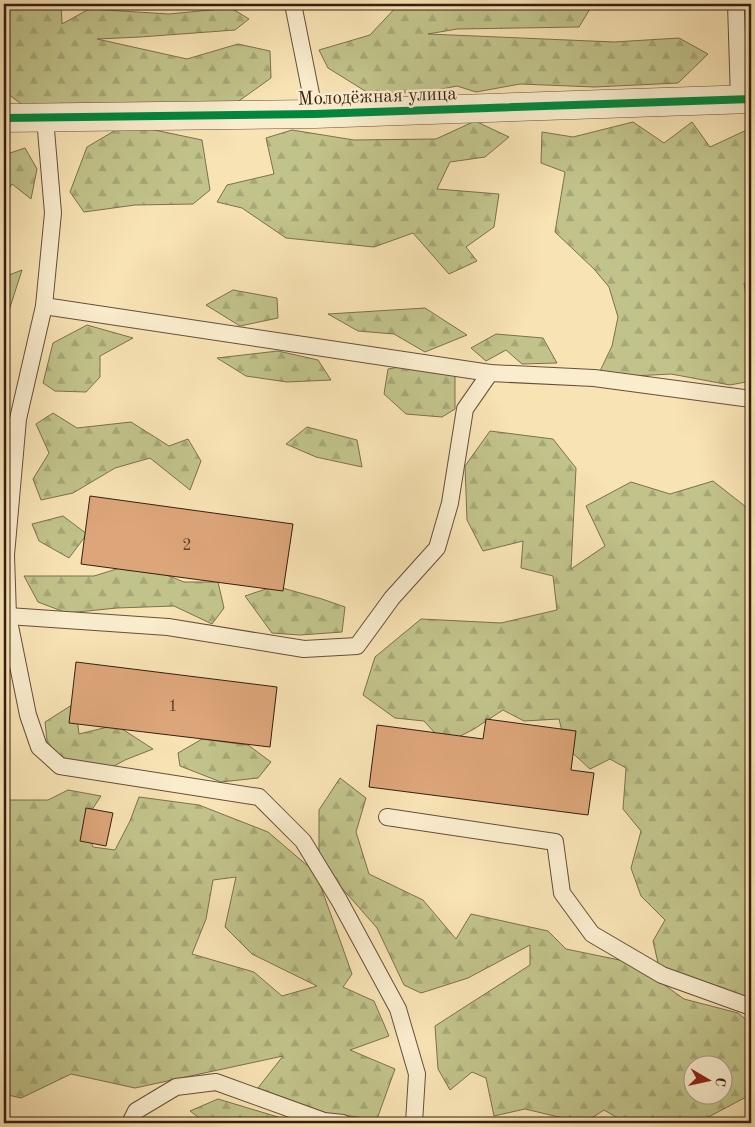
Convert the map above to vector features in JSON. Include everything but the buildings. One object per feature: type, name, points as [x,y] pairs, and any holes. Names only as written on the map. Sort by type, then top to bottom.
[{"type":"street","name":"Молодёжная улица","points":[[4,118],[315,114],[745,99]]},
{"type":"lane","points":[[293,4],[315,114]]},
{"type":"lane","points":[[736,4],[744,28],[745,99]]},
{"type":"lane","points":[[45,118],[53,213],[44,306],[18,418],[5,555],[6,618],[28,715],[39,747],[60,766],[259,798],[303,841],[339,900],[398,1009],[417,1074],[414,1123]]},
{"type":"lane","points":[[44,306],[490,373],[594,378],[751,399]]},
{"type":"lane","points":[[6,618],[168,627],[304,649],[357,646],[392,598],[437,548],[450,503],[465,409],[490,373]]},
{"type":"lane","points":[[386,817],[555,842],[562,893],[592,934],[662,975],[751,1007]]},
{"type":"lane","points":[[130,1123],[136,1111],[176,1087],[216,1082],[324,1121],[343,1123]]},
{"type":"green space","points":[[4,4],[61,4],[62,24],[89,9],[169,14],[231,8],[249,19],[235,30],[97,39],[187,59],[238,44],[270,51],[271,78],[229,108],[24,106],[4,91]]},
{"type":"green space","points":[[399,4],[593,4],[579,27],[457,29],[428,34],[614,42],[679,38],[708,54],[678,83],[595,87],[520,84],[476,92],[457,86],[426,92],[370,94],[328,68],[319,50],[370,35]]},
{"type":"green space","points":[[475,121],[509,137],[485,157],[450,162],[437,189],[499,194],[494,227],[466,247],[477,261],[449,274],[413,233],[374,247],[286,238],[242,208],[217,202],[227,185],[274,174],[266,138],[292,130],[354,140],[436,139]]},
{"type":"green space","points":[[633,122],[664,143],[692,122],[710,147],[751,128],[751,285],[744,283],[751,333],[751,381],[730,385],[671,374],[632,376],[600,371],[612,346],[618,317],[609,287],[594,269],[555,232],[565,172],[541,163],[542,132],[573,137]]},
{"type":"green space","points":[[126,124],[202,140],[210,190],[193,204],[135,205],[84,212],[70,192],[87,147]]},
{"type":"green space","points":[[25,148],[37,169],[31,199],[12,184],[4,196],[4,155]]},
{"type":"green space","points":[[22,270],[5,323],[4,336],[4,277]]},
{"type":"green space","points":[[233,290],[277,298],[278,318],[240,326],[206,305]]},
{"type":"green space","points":[[425,308],[467,335],[425,352],[394,334],[358,331],[328,314]]},
{"type":"green space","points":[[87,325],[133,338],[100,356],[100,377],[86,392],[55,391],[43,383],[53,343]]},
{"type":"green space","points":[[496,334],[543,338],[557,363],[522,364],[506,350],[486,361],[471,348]]},
{"type":"green space","points":[[278,351],[318,360],[331,380],[287,382],[246,376],[217,358]]},
{"type":"green space","points":[[427,362],[455,376],[455,409],[442,417],[406,414],[384,394],[388,369]]},
{"type":"green space","points":[[53,413],[77,428],[131,422],[169,446],[188,439],[201,461],[190,490],[150,458],[115,468],[73,493],[41,500],[33,479],[49,453],[36,424]]},
{"type":"green space","points":[[307,427],[357,440],[362,467],[316,457],[286,444]]},
{"type":"green space","points":[[490,431],[553,439],[576,468],[571,569],[605,546],[586,506],[631,482],[670,494],[713,481],[746,507],[751,504],[751,1001],[723,988],[659,967],[653,941],[665,920],[641,896],[631,868],[641,831],[623,809],[626,768],[610,759],[590,769],[566,747],[559,719],[524,721],[503,710],[474,729],[445,744],[424,721],[395,718],[363,695],[375,657],[421,619],[501,623],[557,610],[553,576],[521,568],[523,541],[483,551],[467,520],[465,466]]},
{"type":"green space","points":[[63,516],[87,534],[69,558],[39,541],[32,524]]},
{"type":"green space","points":[[136,563],[184,582],[218,582],[224,608],[212,624],[174,606],[117,608],[67,613],[38,602],[24,576],[94,576]]},
{"type":"green space","points":[[275,586],[345,607],[342,632],[300,635],[272,633],[245,596]]},
{"type":"green space","points":[[75,703],[79,734],[116,725],[153,749],[125,760],[103,772],[69,764],[48,750],[45,722]]},
{"type":"green space","points":[[202,739],[248,745],[271,762],[258,778],[221,782],[180,766],[178,753]]},
{"type":"green space","points":[[340,778],[366,798],[356,832],[369,874],[423,900],[456,939],[471,914],[548,931],[566,949],[634,963],[684,999],[738,1013],[751,1024],[750,1095],[699,1122],[626,1123],[604,1110],[584,1123],[525,1109],[494,1116],[486,1078],[472,1072],[450,1090],[438,1069],[435,1026],[530,965],[530,945],[468,978],[421,993],[404,985],[377,928],[341,887],[319,852],[319,810]]},
{"type":"green space","points":[[68,790],[101,796],[84,822],[93,847],[115,850],[130,821],[139,797],[199,805],[268,832],[316,873],[352,974],[343,987],[374,1001],[389,1036],[350,1050],[395,1069],[377,1119],[329,1114],[258,1088],[283,1056],[135,1088],[71,1074],[21,1098],[4,1094],[4,800],[48,800]],"holes":[[[236,877],[225,927],[252,954],[317,986],[282,996],[254,972],[192,954],[206,919],[213,880]]]},
{"type":"green space","points":[[218,1099],[298,1123],[206,1123],[190,1111]]},
{"type":"cycle path","points":[[4,118],[315,114],[751,99]]}]
